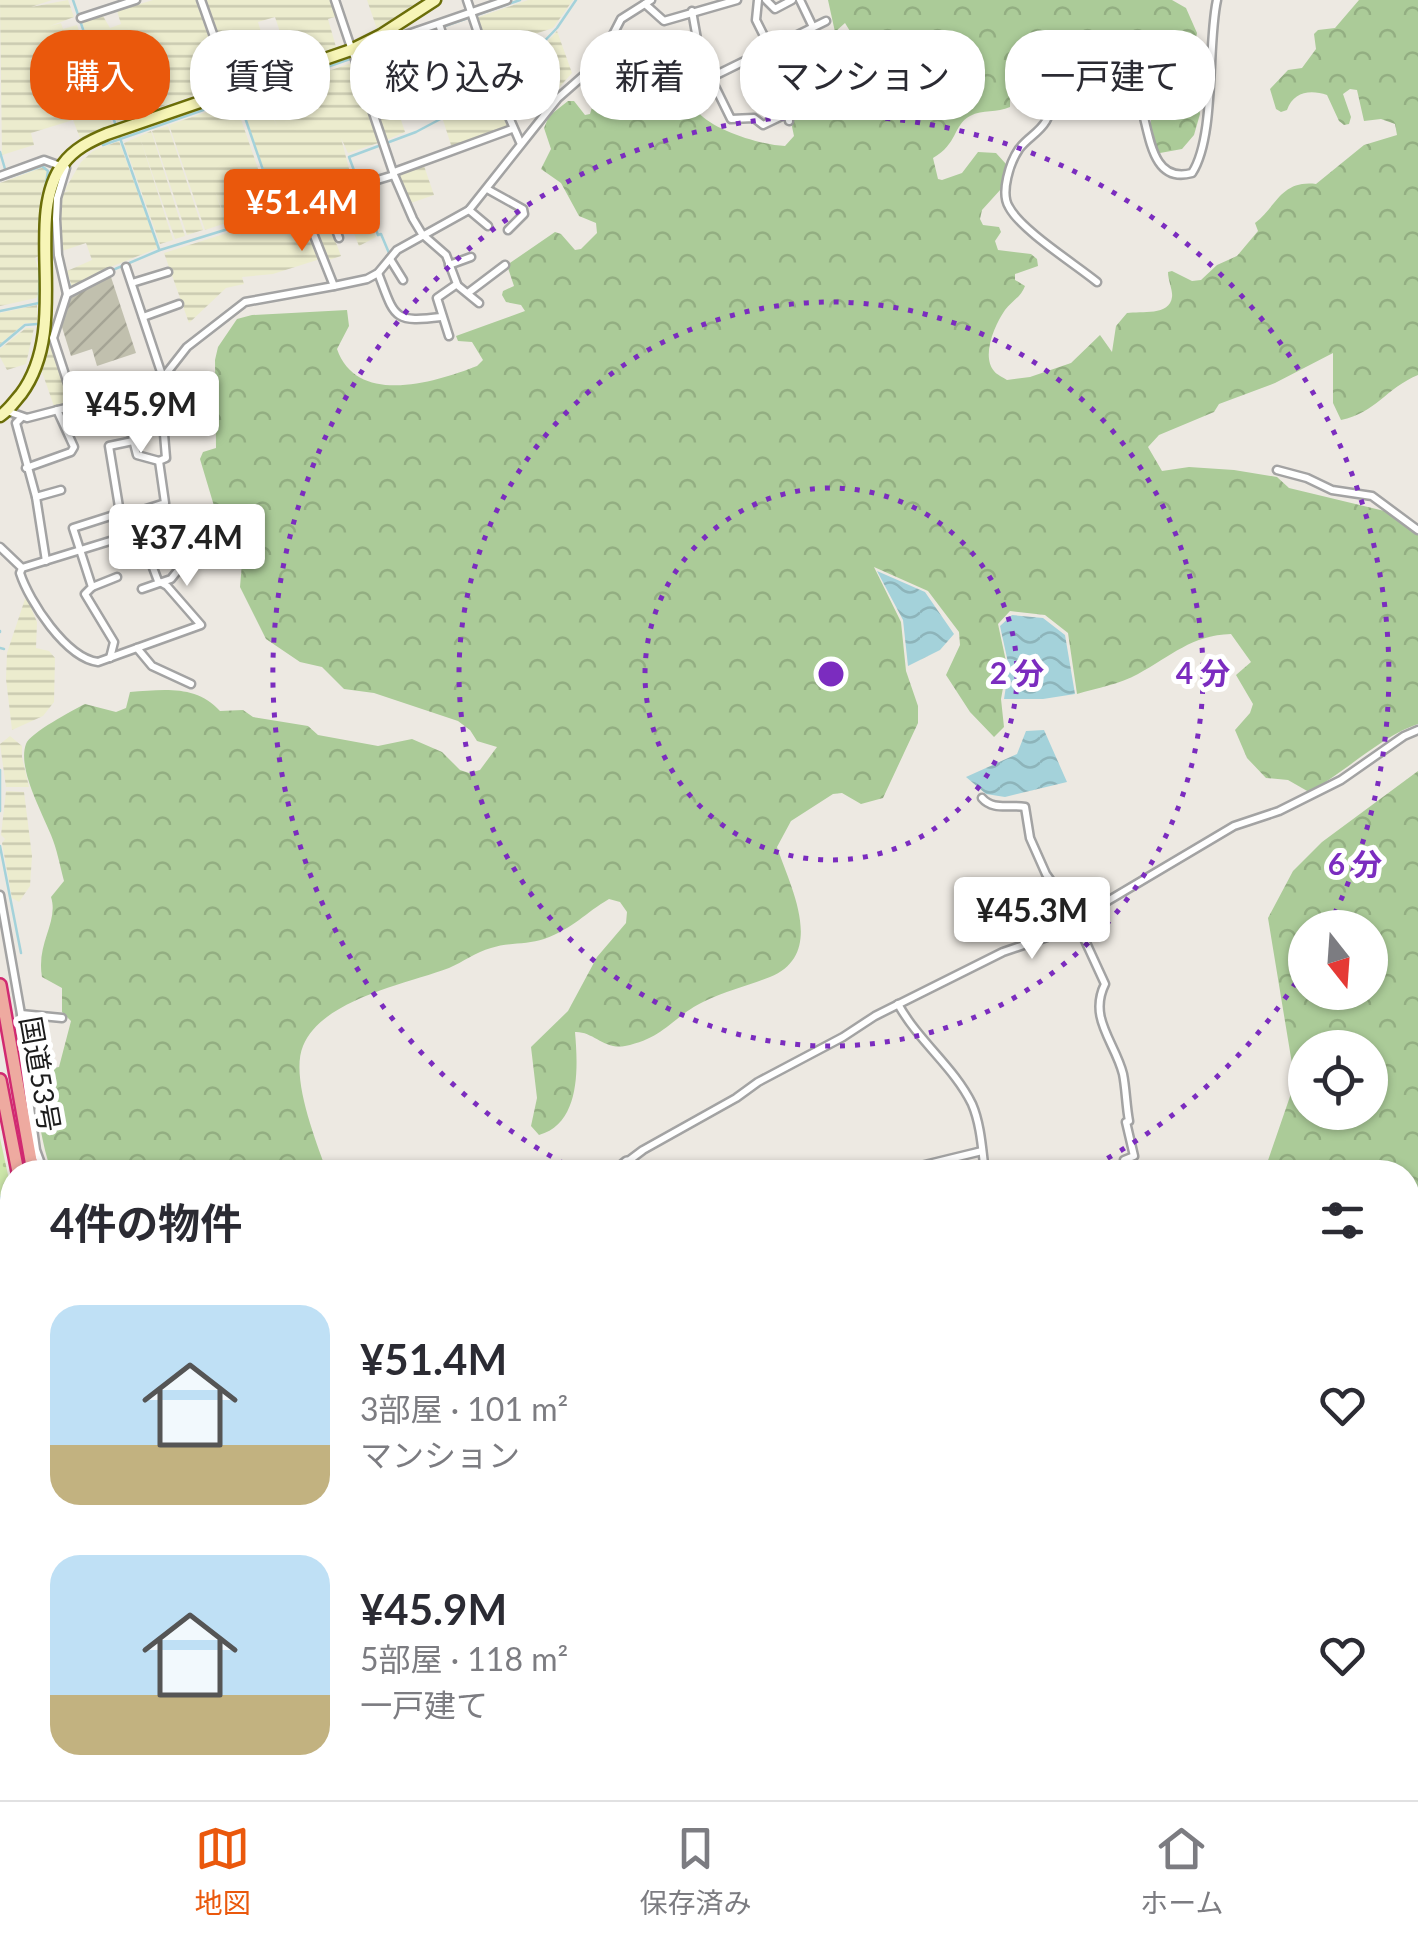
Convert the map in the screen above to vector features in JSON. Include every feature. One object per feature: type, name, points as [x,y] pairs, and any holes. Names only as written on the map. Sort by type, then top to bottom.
[{"type":"highway","name":"国道53号","points":[[0,985],[31,1160]]},
{"type":"highway","name":"国道53号","points":[[0,1080],[16,1160]]},
{"type":"main road","points":[[398,30],[435,0]]},
{"type":"main road","points":[[4,413],[29,383],[40,356],[47,300],[49,196],[61,165],[72,153],[107,134],[190,105]]},
{"type":"street","points":[[81,18],[136,0]]},
{"type":"street","points":[[202,0],[212,30]]},
{"type":"street","points":[[335,0],[350,46]]},
{"type":"street","points":[[467,0],[512,130],[520,142]]},
{"type":"street","points":[[431,30],[507,0]]},
{"type":"street","points":[[624,0],[629,12]]},
{"type":"street","points":[[4,413],[28,418],[158,384],[187,347],[244,302],[334,286],[378,273],[397,250],[468,210],[558,98],[591,69],[629,12],[648,2],[664,21],[737,0]]},
{"type":"street","points":[[758,0],[756,20],[761,30]]},
{"type":"street","points":[[766,0],[775,9],[792,0]]},
{"type":"street","points":[[800,0],[812,25]]},
{"type":"street","points":[[1097,282],[1008,207],[1007,185],[1017,153],[1044,125],[1057,78],[1078,68],[1124,78],[1132,84],[1159,164],[1183,176],[1192,173],[1198,165],[1207,110],[1217,0]]},
{"type":"street","points":[[692,11],[695,30]]},
{"type":"street","points":[[804,30],[826,21]]},
{"type":"street","points":[[720,98],[730,119],[740,118]]},
{"type":"street","points":[[375,120],[394,174],[422,234],[446,255],[457,284],[479,303]]},
{"type":"street","points":[[753,120],[763,124],[777,120]]},
{"type":"street","points":[[334,286],[302,206],[512,130]]},
{"type":"street","points":[[0,176],[44,160],[66,168],[57,198],[56,219],[58,255],[67,294],[53,338],[75,405]]},
{"type":"street","points":[[486,189],[523,208],[524,214],[508,230]]},
{"type":"street","points":[[325,198],[340,238]]},
{"type":"street","points":[[468,210],[488,226]]},
{"type":"street","points":[[449,266],[471,257]]},
{"type":"street","points":[[390,260],[403,280]]},
{"type":"street","points":[[468,293],[505,264]]},
{"type":"street","points":[[121,393],[137,455],[158,461],[166,458],[163,422],[171,415],[164,379],[126,267]]},
{"type":"street","points":[[67,294],[110,272]]},
{"type":"street","points":[[132,283],[168,272]]},
{"type":"street","points":[[378,273],[392,310],[403,318],[442,316]]},
{"type":"street","points":[[450,336],[436,298],[457,284]]},
{"type":"street","points":[[143,318],[179,304]]},
{"type":"street","points":[[26,468],[71,452],[74,447],[57,410]]},
{"type":"street","points":[[22,417],[16,423],[36,497],[46,562]]},
{"type":"street","points":[[120,513],[109,446],[132,441]]},
{"type":"street","points":[[92,587],[73,528],[164,502],[158,461]]},
{"type":"street","points":[[1277,470],[1332,490],[1372,496],[1418,530]]},
{"type":"street","points":[[36,497],[61,490]]},
{"type":"street","points":[[22,568],[149,529],[143,510]]},
{"type":"street","points":[[22,568],[26,591],[41,616],[88,661],[98,662],[200,625],[155,575],[140,533]]},
{"type":"street","points":[[0,546],[22,568]]},
{"type":"street","points":[[142,589],[172,580],[186,556],[195,549],[218,546]]},
{"type":"street","points":[[110,658],[114,642],[85,594],[117,577]]},
{"type":"street","points":[[138,648],[152,666],[191,684]]},
{"type":"street","points":[[630,1160],[758,1082],[898,1004],[1077,920],[1234,826],[1279,811],[1341,780],[1418,730]]},
{"type":"street","points":[[982,798],[987,804],[1025,807],[1030,838],[1046,874],[1077,920],[1105,984],[1099,1010],[1103,1030],[1123,1076],[1129,1121],[1126,1122],[1134,1156],[1124,1160]]},
{"type":"street","points":[[0,896],[22,1014],[21,1044],[40,1160]]},
{"type":"street","points":[[2,998],[18,995]]},
{"type":"street","points":[[898,1004],[919,1038],[963,1088],[977,1117],[983,1160]]},
{"type":"street","points":[[22,1014],[62,1018]]},
{"type":"street","points":[[945,1160],[982,1151]]},
{"type":"shaded area","points":[[0,0],[52,0],[31,7],[68,0],[74,17],[50,26],[61,23],[63,29],[77,25],[79,30],[30,30],[30,120],[73,120],[31,133],[34,145],[2,155]]},
{"type":"shaded area","points":[[153,0],[200,0],[210,30],[190,30],[190,97],[170,104],[170,30],[85,30],[82,22],[103,16],[110,28],[121,24],[117,11]]},
{"type":"shaded area","points":[[204,0],[332,0],[338,16],[328,19],[336,47],[330,49],[330,30],[279,30],[275,17],[258,22],[260,30],[214,30]]},
{"type":"shaded area","points":[[367,0],[420,0],[377,29]]},
{"type":"shaded area","points":[[528,0],[573,0],[553,28],[547,30],[480,30],[476,18]]},
{"type":"shaded area","points":[[560,39],[572,73],[560,86]]},
{"type":"shaded area","points":[[350,63],[350,120],[374,120],[381,142],[348,153],[341,138],[353,184],[277,209],[247,120],[274,120],[277,127],[275,120],[330,120],[330,70]]},
{"type":"shaded area","points":[[190,118],[241,120],[272,209],[240,219],[231,195],[238,219],[227,223],[215,191],[226,223],[205,230],[169,125]]},
{"type":"shaded area","points":[[73,120],[111,120],[112,124],[80,138]]},
{"type":"shaded area","points":[[377,120],[401,120],[405,132],[384,141]]},
{"type":"shaded area","points":[[443,120],[505,120],[508,129],[452,148]]},
{"type":"shaded area","points":[[168,126],[203,230],[187,235],[152,131]]},
{"type":"shaded area","points":[[151,131],[185,236],[175,239],[140,138],[173,240],[160,244],[124,143]]},
{"type":"shaded area","points":[[119,141],[158,248],[72,287],[67,271],[92,260],[86,243],[62,251],[63,193],[70,190],[64,191],[81,162],[93,151]]},
{"type":"shaded area","points":[[423,163],[434,195],[408,204],[395,173]]},
{"type":"shaded area","points":[[44,167],[48,172],[41,194],[39,256],[35,258],[39,295],[0,306],[0,183]]},
{"type":"shaded area","points":[[358,191],[376,237],[359,246],[339,197]]},
{"type":"shaded area","points":[[321,203],[341,256],[326,261],[305,208]]},
{"type":"shaded area","points":[[302,209],[321,256],[273,274],[242,277],[244,284],[226,288],[189,323],[164,253]]},
{"type":"shaded area","points":[[110,274],[136,353],[97,366],[92,349],[71,356],[61,324],[71,295]]},
{"type":"shaded area","points":[[37,305],[37,323],[25,323],[0,344],[0,313]]},
{"type":"shaded area","points":[[26,328],[34,328],[26,364],[7,370],[0,349]]},
{"type":"shaded area","points":[[50,345],[70,401],[54,406],[42,372]]},
{"type":"shaded area","points":[[26,596],[37,622],[36,648],[49,651],[55,658],[54,702],[43,716],[12,730],[7,653]]},
{"type":"shaded area","points":[[10,736],[22,746],[29,787],[6,787],[0,744]]},
{"type":"shaded area","points":[[6,791],[24,792],[32,856],[30,886],[19,902],[12,898],[2,843],[5,839],[1,835]]},
{"type":"green space","points":[[828,0],[1172,0],[1186,8],[1196,30],[1005,30],[1005,108],[985,112],[985,30],[849,30],[845,23],[835,30]]},
{"type":"green space","points":[[1359,0],[1418,0],[1418,375],[1363,412],[1341,420],[1333,403],[1333,353],[1275,383],[1219,404],[1214,412],[1159,435],[1148,447],[1162,471],[1189,467],[1277,477],[1289,488],[1397,514],[1418,533],[1418,724],[1391,737],[1309,792],[1288,780],[1266,778],[1247,758],[1235,730],[1253,704],[1236,675],[1251,662],[1231,634],[1193,642],[1131,677],[1077,694],[1068,633],[1045,615],[1010,611],[998,624],[1007,666],[1001,699],[1004,727],[994,737],[970,712],[946,675],[960,645],[959,632],[928,591],[874,567],[901,622],[906,671],[918,706],[918,723],[883,798],[861,804],[842,793],[833,794],[791,821],[777,847],[800,918],[797,952],[787,966],[770,977],[705,1001],[639,1042],[618,1047],[575,1032],[576,1077],[570,1106],[553,1129],[539,1135],[531,1126],[537,1098],[531,1047],[568,1011],[597,957],[626,923],[627,912],[620,902],[609,899],[554,935],[485,950],[449,968],[367,995],[328,1016],[313,1030],[300,1059],[306,1109],[323,1160],[48,1160],[39,1117],[36,1072],[38,1063],[48,1069],[59,1067],[71,1021],[62,1012],[62,988],[42,977],[44,943],[52,915],[51,897],[64,881],[25,765],[29,739],[85,704],[116,712],[126,708],[130,692],[166,690],[200,696],[220,711],[243,710],[253,717],[308,726],[318,735],[378,746],[412,739],[442,752],[460,770],[469,773],[480,770],[497,747],[477,741],[458,721],[374,693],[344,689],[322,667],[300,662],[266,639],[240,587],[242,563],[220,526],[200,459],[203,452],[216,448],[215,360],[218,347],[237,319],[347,310],[349,326],[337,349],[347,367],[379,384],[420,383],[477,366],[483,360],[472,342],[458,341],[456,336],[525,311],[521,305],[506,302],[502,295],[514,286],[507,265],[555,232],[575,250],[597,233],[596,223],[579,216],[561,183],[541,169],[551,149],[544,128],[547,120],[560,120],[560,107],[568,101],[574,101],[580,109],[580,120],[707,120],[752,140],[785,146],[794,136],[791,122],[965,120],[947,147],[933,158],[938,179],[942,180],[962,173],[978,152],[996,153],[1006,164],[1001,189],[982,210],[980,219],[983,225],[999,227],[1001,232],[995,241],[998,250],[1031,254],[1038,266],[1015,274],[1015,280],[1025,286],[994,331],[990,365],[1007,380],[1030,377],[1071,363],[1100,335],[1112,352],[1116,326],[1127,313],[1161,310],[1170,303],[1168,272],[1192,281],[1201,280],[1217,265],[1237,256],[1258,231],[1255,223],[1287,190],[1316,184],[1364,145],[1397,135],[1395,124],[1381,119],[1364,121],[1357,90],[1343,94],[1351,117],[1349,124],[1344,125],[1327,95],[1303,94],[1281,112],[1276,109],[1270,89],[1288,70],[1302,68],[1316,49],[1314,34],[1318,30],[1335,28]]},
{"type":"green space","points":[[1152,120],[1198,120],[1194,135],[1182,149],[1160,153]]},
{"type":"green space","points":[[1418,771],[1418,1160],[1268,1160],[1288,1102],[1288,1130],[1388,1130],[1388,1030],[1288,1030],[1288,1039],[1268,918],[1293,871],[1322,842]]},
{"type":"water","points":[[877,571],[925,592],[954,634],[940,650],[908,666],[903,620]]},
{"type":"water","points":[[1012,615],[1043,618],[1065,635],[1075,694],[1004,699],[1009,667],[1000,626]]},
{"type":"water","points":[[1044,730],[1067,782],[1005,797],[986,794],[966,777],[1017,754],[1026,731]]},
{"type":"waterway","points":[[73,0],[115,123]]},
{"type":"waterway","points":[[103,145],[520,0]]},
{"type":"waterway","points":[[555,30],[576,0]]},
{"type":"waterway","points":[[246,120],[276,208]]},
{"type":"waterway","points":[[389,253],[381,234],[378,235],[349,157],[439,120]]},
{"type":"waterway","points":[[120,138],[159,249]]},
{"type":"waterway","points":[[0,152],[5,169]]},
{"type":"waterway","points":[[0,180],[42,166],[48,171],[40,219],[39,303],[0,311]]},
{"type":"waterway","points":[[82,283],[160,250],[319,201]]},
{"type":"waterway","points":[[64,269],[71,290]]},
{"type":"waterway","points":[[0,346],[25,325],[37,324]]},
{"type":"waterway","points":[[0,648],[4,649]]},
{"type":"waterway","points":[[0,770],[0,811]]},
{"type":"waterway","points":[[0,846],[21,953]]}]
